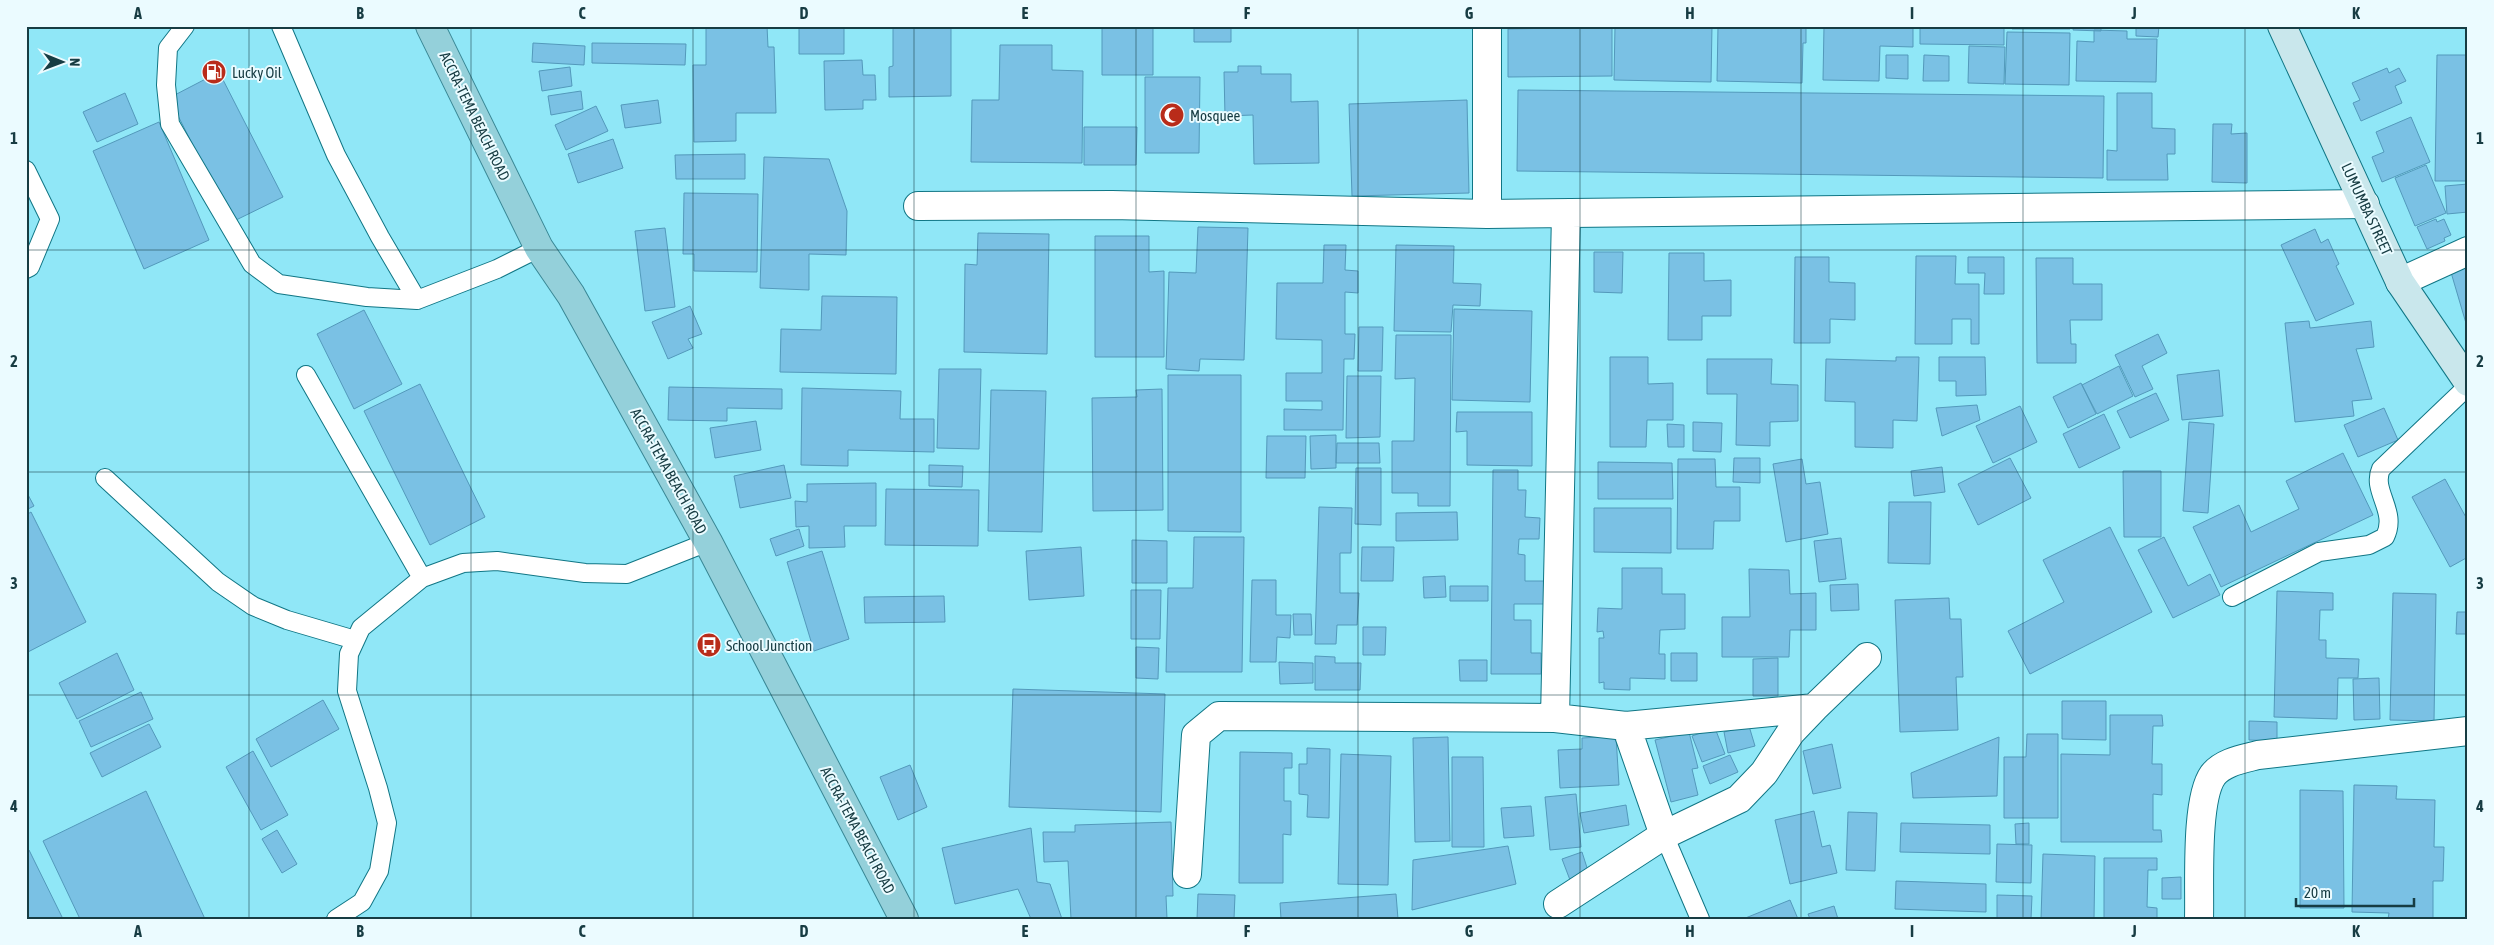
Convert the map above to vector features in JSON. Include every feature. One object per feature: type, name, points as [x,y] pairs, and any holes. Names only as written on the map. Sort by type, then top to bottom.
[{"type":"main road","name":"ACCRA-TEMA BEACH ROAD","points":[[430,26],[540,248],[571,295],[708,542],[904,919]]},
{"type":"main road","name":"LUMUMBA STREET","points":[[2282,26],[2400,282],[2468,384]]},
{"type":"street","points":[[1487,214],[1488,26]]},
{"type":"street","points":[[918,206],[1112,205],[1487,214],[1566,214],[2365,204]]},
{"type":"street","points":[[1555,718],[1566,214]]},
{"type":"street","points":[[2400,282],[2468,251]]},
{"type":"street","points":[[1558,904],[1664,835],[1739,799],[1764,773],[1791,732],[1867,657]]},
{"type":"street","points":[[1188,874],[1196,735],[1220,716],[1555,718],[1626,726],[1814,708]]},
{"type":"street","points":[[1626,726],[1664,835]]},
{"type":"street","points":[[2199,919],[2202,804],[2213,775],[2228,764],[2258,755],[2468,731]]},
{"type":"lane","points":[[185,26],[168,48],[166,85],[170,124],[252,264],[279,284],[366,297],[417,300],[497,269],[540,248]]},
{"type":"lane","points":[[281,26],[336,154],[380,237],[417,300]]},
{"type":"lane","points":[[26,170],[50,218],[30,267],[26,269]]},
{"type":"lane","points":[[306,374],[422,578]]},
{"type":"lane","points":[[2232,597],[2320,552],[2369,544],[2385,537],[2390,522],[2378,481],[2381,469],[2468,384]]},
{"type":"lane","points":[[105,478],[218,582],[253,606],[287,620],[355,640]]},
{"type":"lane","points":[[336,919],[362,902],[379,871],[387,823],[378,788],[347,691],[349,654],[361,628],[422,578],[463,563],[497,561],[585,573],[627,574],[708,542]]},
{"type":"lane","points":[[1664,835],[1700,919]]},
{"type":"building","points":[[706,26],[767,26],[768,47],[774,47],[776,113],[736,113],[736,141],[694,142],[693,65],[706,65]]},
{"type":"building","points":[[799,26],[844,26],[844,54],[799,54]]},
{"type":"building","points":[[893,26],[951,26],[951,96],[889,97],[889,67],[893,66]]},
{"type":"building","points":[[1102,26],[1153,26],[1153,75],[1102,75]]},
{"type":"building","points":[[1194,26],[1231,26],[1231,42],[1194,42]]},
{"type":"building","points":[[1615,26],[1712,26],[1711,82],[1614,80]]},
{"type":"building","points":[[1718,26],[1806,26],[1806,43],[1803,43],[1802,83],[1717,81]]},
{"type":"building","points":[[1824,26],[1913,26],[1913,47],[1880,46],[1879,81],[1823,80]]},
{"type":"building","points":[[1920,26],[2004,26],[2004,45],[1920,44]]},
{"type":"building","points":[[2013,26],[2070,26],[2070,29],[2012,29]]},
{"type":"building","points":[[2074,26],[2101,26],[2101,31],[2073,30]]},
{"type":"building","points":[[2136,26],[2159,26],[2158,37],[2136,36]]},
{"type":"building","points":[[1612,27],[1612,76],[1508,77],[1508,29]]},
{"type":"building","points":[[2094,30],[2127,31],[2127,39],[2157,39],[2156,82],[2076,81],[2077,41],[2094,42]]},
{"type":"building","points":[[2007,32],[2070,33],[2069,85],[2005,84]]},
{"type":"building","points":[[533,43],[585,46],[584,65],[532,62]]},
{"type":"building","points":[[592,43],[686,44],[685,65],[592,63]]},
{"type":"building","points":[[1000,45],[1052,45],[1052,70],[1083,71],[1082,163],[971,162],[972,100],[999,100]]},
{"type":"building","points":[[1969,46],[2005,47],[2004,84],[1968,83]]},
{"type":"building","points":[[1886,55],[1908,55],[1908,79],[1886,78]]},
{"type":"building","points":[[1924,55],[1949,56],[1949,81],[1923,81]]},
{"type":"building","points":[[2437,55],[2468,55],[2468,181],[2435,181]]},
{"type":"building","points":[[862,60],[863,75],[875,75],[876,100],[863,100],[863,109],[825,110],[824,61]]},
{"type":"building","points":[[1238,66],[1261,66],[1261,74],[1291,74],[1291,102],[1318,101],[1319,163],[1254,164],[1253,115],[1225,116],[1224,72],[1238,72]]},
{"type":"building","points":[[570,67],[572,86],[542,91],[539,71]]},
{"type":"building","points":[[2387,68],[2389,73],[2399,68],[2406,81],[2395,86],[2402,103],[2361,121],[2353,103],[2360,100],[2352,83]]},
{"type":"building","points":[[219,72],[283,197],[232,222],[169,98]]},
{"type":"building","name":"Mosquee","points":[[1145,77],[1200,77],[1199,153],[1145,153]]},
{"type":"building","points":[[1518,90],[2104,96],[2103,178],[1517,171]]},
{"type":"building","points":[[581,91],[583,109],[551,115],[548,96]]},
{"type":"building","points":[[125,93],[138,124],[97,142],[83,112]]},
{"type":"building","points":[[2117,93],[2152,93],[2152,128],[2175,129],[2175,154],[2167,154],[2168,180],[2107,180],[2107,150],[2117,151]]},
{"type":"building","points":[[658,100],[661,123],[625,128],[621,105]]},
{"type":"building","points":[[1467,100],[1469,193],[1352,196],[1349,104]]},
{"type":"building","points":[[596,106],[608,131],[566,150],[555,125]]},
{"type":"building","points":[[2411,117],[2430,162],[2382,182],[2372,157],[2384,152],[2376,132]]},
{"type":"building","points":[[159,122],[209,240],[144,269],[93,151]]},
{"type":"building","points":[[2213,124],[2232,124],[2231,134],[2247,133],[2247,183],[2212,182]]},
{"type":"building","points":[[1084,127],[1137,127],[1136,165],[1084,165]]},
{"type":"building","points":[[613,139],[623,168],[578,183],[568,154]]},
{"type":"building","points":[[745,154],[745,179],[676,179],[675,155]]},
{"type":"building","points":[[764,157],[829,159],[847,211],[846,255],[809,254],[809,290],[760,288]]},
{"type":"building","points":[[2426,165],[2446,213],[2415,226],[2395,178]]},
{"type":"building","points":[[2468,184],[2468,212],[2447,214],[2445,186]]},
{"type":"building","points":[[684,193],[758,194],[757,272],[694,271],[694,254],[683,254]]},
{"type":"building","points":[[2436,219],[2437,222],[2444,219],[2451,235],[2444,238],[2445,241],[2427,249],[2417,227]]},
{"type":"building","points":[[1198,227],[1248,228],[1244,360],[1200,359],[1199,371],[1166,369],[1169,272],[1196,273]]},
{"type":"building","points":[[665,228],[675,307],[645,311],[635,231]]},
{"type":"building","points":[[2315,229],[2321,243],[2328,239],[2339,264],[2336,266],[2354,304],[2316,321],[2281,245]]},
{"type":"building","points":[[978,233],[1049,234],[1047,354],[964,352],[965,264],[977,265]]},
{"type":"building","points":[[1095,236],[1149,236],[1149,272],[1164,271],[1164,357],[1095,357]]},
{"type":"building","points":[[1324,245],[1346,245],[1345,270],[1358,271],[1358,293],[1345,292],[1345,334],[1355,334],[1354,359],[1344,359],[1343,430],[1284,430],[1284,409],[1322,410],[1322,401],[1286,401],[1286,373],[1322,373],[1322,340],[1276,339],[1277,283],[1323,283]]},
{"type":"building","points":[[1396,245],[1454,246],[1453,283],[1481,284],[1480,306],[1453,305],[1451,332],[1394,331]]},
{"type":"building","points":[[1594,252],[1623,252],[1622,293],[1594,292]]},
{"type":"building","points":[[1669,253],[1704,253],[1704,281],[1731,280],[1731,316],[1702,316],[1702,340],[1668,340]]},
{"type":"building","points":[[1916,256],[1956,256],[1955,284],[1979,284],[1979,344],[1971,344],[1971,319],[1952,319],[1952,344],[1915,344]]},
{"type":"building","points":[[1795,257],[1829,257],[1829,282],[1855,283],[1855,320],[1830,319],[1830,343],[1794,343]]},
{"type":"building","points":[[1968,257],[2004,257],[2004,294],[1984,294],[1985,273],[1968,273]]},
{"type":"building","points":[[2036,258],[2073,258],[2073,284],[2102,284],[2102,320],[2070,320],[2071,344],[2076,344],[2076,363],[2037,363]]},
{"type":"building","points":[[2468,264],[2468,330],[2450,269]]},
{"type":"building","points":[[822,296],[897,297],[896,374],[780,372],[781,329],[821,330]]},
{"type":"building","points":[[690,306],[702,334],[688,339],[693,348],[668,359],[652,322]]},
{"type":"building","points":[[1454,309],[1532,311],[1530,402],[1452,400]]},
{"type":"building","points":[[364,310],[402,384],[354,409],[317,334]]},
{"type":"building","points":[[2309,321],[2310,328],[2371,321],[2374,347],[2356,349],[2372,399],[2352,401],[2354,416],[2295,422],[2285,323]]},
{"type":"building","points":[[1359,327],[1383,327],[1382,371],[1358,371]]},
{"type":"building","points":[[2158,334],[2167,353],[2142,366],[2153,389],[2135,397],[2115,355]]},
{"type":"building","points":[[1396,335],[1451,335],[1450,506],[1418,506],[1418,493],[1392,493],[1392,441],[1414,441],[1415,378],[1395,379]]},
{"type":"building","points":[[1610,357],[1648,357],[1648,384],[1673,383],[1673,420],[1647,420],[1646,447],[1610,447]]},
{"type":"building","points":[[1896,357],[1919,357],[1917,421],[1893,420],[1893,448],[1855,447],[1855,402],[1825,401],[1826,359],[1896,361]]},
{"type":"building","points":[[1939,357],[1985,357],[1986,395],[1956,396],[1956,381],[1939,381]]},
{"type":"building","points":[[1707,359],[1772,359],[1771,384],[1798,385],[1798,421],[1770,422],[1770,446],[1736,445],[1737,394],[1707,394]]},
{"type":"building","points":[[2119,366],[2133,396],[2097,414],[2082,385]]},
{"type":"building","points":[[939,369],[981,369],[979,449],[937,448]]},
{"type":"building","points":[[2219,370],[2223,416],[2182,420],[2177,375]]},
{"type":"building","points":[[1168,375],[1241,375],[1241,532],[1168,531]]},
{"type":"building","points":[[1347,376],[1381,376],[1380,437],[1346,438]]},
{"type":"building","points":[[2081,383],[2096,414],[2068,428],[2053,397]]},
{"type":"building","points":[[420,384],[485,517],[430,545],[364,411]]},
{"type":"building","points":[[669,387],[782,389],[782,409],[727,408],[727,421],[668,420]]},
{"type":"building","points":[[802,388],[901,391],[900,419],[934,419],[934,452],[848,450],[848,466],[801,465]]},
{"type":"building","points":[[1162,389],[1163,510],[1093,511],[1092,398],[1137,397],[1136,390]]},
{"type":"building","points":[[991,390],[1046,391],[1042,532],[988,531]]},
{"type":"building","points":[[2156,393],[2169,420],[2130,438],[2117,411]]},
{"type":"building","points":[[1977,405],[1980,420],[1942,436],[1936,408]]},
{"type":"building","points":[[2020,406],[2037,442],[1993,463],[1976,426]]},
{"type":"building","points":[[2384,408],[2398,440],[2358,457],[2344,425]]},
{"type":"building","points":[[1457,412],[1532,412],[1532,466],[1467,465],[1467,431],[1456,432]]},
{"type":"building","points":[[2104,414],[2120,448],[2079,468],[2063,434]]},
{"type":"building","points":[[756,421],[761,450],[715,458],[710,428]]},
{"type":"building","points":[[1693,422],[1722,423],[1721,452],[1693,451]]},
{"type":"building","points":[[2189,422],[2214,424],[2208,513],[2183,511]]},
{"type":"building","points":[[1667,424],[1684,425],[1684,447],[1668,447]]},
{"type":"building","points":[[1336,435],[1336,468],[1311,469],[1310,436]]},
{"type":"building","points":[[1267,436],[1306,436],[1305,478],[1266,478]]},
{"type":"building","points":[[1337,443],[1379,443],[1380,463],[1336,463]]},
{"type":"building","points":[[2343,453],[2373,515],[2221,587],[2193,527],[2239,505],[2251,532],[2299,509],[2286,481]]},
{"type":"building","points":[[1734,458],[1760,458],[1760,483],[1733,482]]},
{"type":"building","points":[[2010,458],[2031,498],[1978,525],[1958,484]]},
{"type":"building","points":[[1678,459],[1715,459],[1716,487],[1740,487],[1740,521],[1714,521],[1713,549],[1677,549]]},
{"type":"building","points":[[1802,459],[1806,484],[1820,482],[1828,534],[1786,542],[1773,464]]},
{"type":"building","points":[[1598,462],[1672,463],[1673,499],[1598,499]]},
{"type":"building","points":[[784,465],[791,498],[740,508],[734,476]]},
{"type":"building","points":[[929,465],[963,466],[962,487],[929,486]]},
{"type":"building","points":[[1942,467],[1945,492],[1914,496],[1911,471]]},
{"type":"building","points":[[1356,468],[1381,468],[1381,525],[1355,524]]},
{"type":"building","points":[[1493,470],[1518,470],[1518,490],[1526,490],[1525,517],[1540,518],[1539,539],[1519,539],[1518,554],[1525,555],[1525,581],[1544,581],[1544,604],[1514,604],[1514,620],[1531,620],[1531,653],[1541,653],[1541,674],[1491,674]]},
{"type":"building","points":[[2123,471],[2161,471],[2161,537],[2124,537]]},
{"type":"building","points":[[2445,479],[2468,521],[2468,557],[2450,567],[2412,497]]},
{"type":"building","points":[[876,483],[876,526],[844,526],[845,547],[809,548],[809,526],[796,527],[795,501],[807,502],[807,484]]},
{"type":"building","points":[[886,489],[979,490],[978,546],[885,545]]},
{"type":"building","points":[[26,491],[34,506],[26,510]]},
{"type":"building","points":[[1889,502],[1931,502],[1930,564],[1888,563]]},
{"type":"building","points":[[1319,507],[1352,508],[1351,553],[1340,553],[1340,593],[1359,593],[1357,625],[1337,625],[1336,644],[1315,644]]},
{"type":"building","points":[[1594,508],[1671,508],[1671,553],[1594,552]]},
{"type":"building","points":[[31,512],[86,622],[26,653],[26,515]]},
{"type":"building","points":[[1457,512],[1458,540],[1396,541],[1396,513]]},
{"type":"building","points":[[2110,527],[2152,612],[2030,674],[2008,631],[2064,602],[2043,560]]},
{"type":"building","points":[[799,529],[804,546],[776,556],[770,539]]},
{"type":"building","points":[[1194,537],[1244,537],[1242,672],[1166,672],[1168,588],[1193,588]]},
{"type":"building","points":[[2164,537],[2188,586],[2210,574],[2220,595],[2173,618],[2138,550]]},
{"type":"building","points":[[1841,538],[1846,579],[1819,582],[1814,541]]},
{"type":"building","points":[[1132,540],[1167,541],[1167,583],[1132,583]]},
{"type":"building","points":[[1081,547],[1084,596],[1029,600],[1026,551]]},
{"type":"building","points":[[1362,547],[1394,547],[1393,581],[1361,581]]},
{"type":"building","points":[[822,551],[849,639],[814,651],[787,562]]},
{"type":"building","points":[[1622,568],[1662,568],[1662,594],[1685,594],[1685,629],[1660,630],[1659,654],[1665,654],[1665,679],[1630,678],[1630,690],[1604,689],[1604,682],[1599,683],[1599,638],[1604,638],[1603,631],[1597,632],[1598,608],[1622,609]]},
{"type":"building","points":[[1749,569],[1789,570],[1790,594],[1816,593],[1816,630],[1790,630],[1789,657],[1722,657],[1722,617],[1750,617]]},
{"type":"building","points":[[1445,576],[1446,597],[1424,598],[1423,577]]},
{"type":"building","points":[[1252,580],[1276,580],[1276,615],[1291,615],[1290,638],[1277,637],[1276,662],[1250,662]]},
{"type":"building","points":[[1858,584],[1859,610],[1831,611],[1830,585]]},
{"type":"building","points":[[1450,586],[1488,586],[1488,601],[1450,601]]},
{"type":"building","points":[[1131,590],[1161,590],[1160,639],[1131,639]]},
{"type":"building","points":[[2277,591],[2333,593],[2333,610],[2320,610],[2319,640],[2326,640],[2326,658],[2359,659],[2358,678],[2338,678],[2337,719],[2274,717]]},
{"type":"building","points":[[2393,593],[2436,594],[2434,721],[2390,720]]},
{"type":"building","points":[[944,596],[945,622],[865,623],[864,597]]},
{"type":"building","points":[[1949,598],[1950,619],[1961,619],[1963,677],[1956,677],[1958,730],[1900,732],[1895,600]]},
{"type":"building","points":[[2457,612],[2468,612],[2468,634],[2456,634]]},
{"type":"building","points":[[1293,614],[1311,614],[1312,635],[1294,635]]},
{"type":"building","points":[[1363,627],[1386,627],[1385,655],[1363,655]]},
{"type":"building","points":[[1136,647],[1159,648],[1158,679],[1136,678]]},
{"type":"building","points":[[117,653],[134,690],[77,719],[59,683]]},
{"type":"building","points":[[1671,653],[1697,653],[1697,681],[1671,681]]},
{"type":"building","points":[[1315,656],[1335,657],[1335,663],[1361,663],[1360,690],[1315,690]]},
{"type":"building","points":[[1778,658],[1778,696],[1753,696],[1753,659]]},
{"type":"building","points":[[1459,660],[1487,660],[1487,681],[1460,681]]},
{"type":"building","points":[[1279,662],[1313,663],[1313,683],[1280,684]]},
{"type":"building","points":[[2379,678],[2380,719],[2354,720],[2353,679]]},
{"type":"building","points":[[1013,689],[1165,694],[1161,812],[1009,807]]},
{"type":"building","points":[[141,692],[153,719],[91,747],[79,721]]},
{"type":"building","points":[[323,700],[339,729],[271,767],[256,739]]},
{"type":"building","points":[[2062,701],[2106,701],[2106,740],[2062,739]]},
{"type":"building","points":[[2110,715],[2162,715],[2163,726],[2153,726],[2152,764],[2162,764],[2162,795],[2153,794],[2153,830],[2161,830],[2162,842],[2061,842],[2061,754],[2110,755]]},
{"type":"building","points":[[2249,721],[2277,722],[2277,741],[2249,740]]},
{"type":"building","points":[[149,724],[161,747],[102,777],[90,753]]},
{"type":"building","points":[[1749,726],[1755,746],[1728,753],[1724,732]]},
{"type":"building","points":[[1715,728],[1725,754],[1702,762],[1692,736]]},
{"type":"building","points":[[1689,732],[1698,768],[1692,769],[1698,795],[1671,802],[1655,740]]},
{"type":"building","points":[[2027,734],[2058,734],[2058,818],[2004,818],[2004,757],[2026,757]]},
{"type":"building","points":[[1616,736],[1619,785],[1560,788],[1558,750],[1582,749],[1582,738]]},
{"type":"building","points":[[1448,737],[1450,841],[1415,842],[1413,738]]},
{"type":"building","points":[[1999,737],[1997,796],[1913,798],[1911,773]]},
{"type":"building","points":[[1832,744],[1841,788],[1813,794],[1803,751]]},
{"type":"building","points":[[1307,748],[1330,749],[1329,818],[1307,817],[1308,795],[1299,794],[1299,764],[1307,764]]},
{"type":"building","points":[[253,751],[288,815],[261,830],[226,767]]},
{"type":"building","points":[[1240,752],[1292,753],[1292,768],[1284,768],[1284,801],[1291,801],[1291,835],[1283,834],[1283,883],[1239,883]]},
{"type":"building","points":[[1341,754],[1391,756],[1388,885],[1338,884]]},
{"type":"building","points":[[1730,755],[1738,772],[1710,784],[1703,766]]},
{"type":"building","points":[[1452,757],[1483,757],[1484,847],[1452,847]]},
{"type":"building","points":[[910,765],[927,807],[898,820],[880,777]]},
{"type":"building","points":[[2354,785],[2397,786],[2396,799],[2435,800],[2434,847],[2444,847],[2443,881],[2433,881],[2433,919],[2388,919],[2389,913],[2352,912]]},
{"type":"building","points":[[2300,790],[2343,791],[2344,908],[2300,908]]},
{"type":"building","points":[[146,791],[205,919],[80,919],[43,841]]},
{"type":"building","points":[[1576,794],[1581,847],[1550,850],[1545,797]]},
{"type":"building","points":[[1626,805],[1629,825],[1584,833],[1580,813]]},
{"type":"building","points":[[1531,806],[1534,836],[1504,838],[1501,808]]},
{"type":"building","points":[[1814,811],[1822,847],[1830,845],[1837,873],[1790,884],[1775,820]]},
{"type":"building","points":[[1848,812],[1877,813],[1875,871],[1846,870]]},
{"type":"building","points":[[1171,822],[1173,896],[1166,896],[1167,919],[1071,919],[1068,861],[1044,862],[1043,832],[1075,832],[1075,825]]},
{"type":"building","points":[[1901,823],[1990,825],[1990,854],[1900,852]]},
{"type":"building","points":[[2029,823],[2029,844],[2016,844],[2015,824]]},
{"type":"building","points":[[1031,828],[1037,882],[1050,884],[1062,919],[1031,919],[1018,889],[955,904],[942,848]]},
{"type":"building","points":[[277,830],[297,864],[282,873],[262,839]]},
{"type":"building","points":[[1997,844],[2032,845],[2031,883],[1996,882]]},
{"type":"building","points":[[1508,846],[1516,884],[1412,910],[1413,860]]},
{"type":"building","points":[[29,850],[63,919],[26,919],[26,851]]},
{"type":"building","points":[[1582,852],[1589,874],[1570,880],[1562,859]]},
{"type":"building","points":[[2043,854],[2095,856],[2094,919],[2041,919]]},
{"type":"building","points":[[2104,858],[2157,858],[2157,870],[2148,870],[2147,907],[2157,908],[2157,919],[2104,919]]},
{"type":"building","points":[[2181,877],[2181,899],[2162,899],[2162,878]]},
{"type":"building","points":[[1896,881],[1986,884],[1986,912],[1895,909]]},
{"type":"building","points":[[1198,894],[1235,895],[1234,919],[1197,919]]},
{"type":"building","points":[[1396,894],[1398,919],[1281,919],[1280,903]]},
{"type":"building","points":[[1997,895],[2032,896],[2031,919],[1997,919]]},
{"type":"building","points":[[1790,900],[1798,919],[1743,919]]},
{"type":"building","points":[[1834,906],[1838,919],[1810,919],[1808,914]]},
{"type":"place","name":"Lucky Oil","points":[[214,72]]},
{"type":"place","name":"Mosquee","points":[[1172,115]]},
{"type":"place","name":"School Junction","points":[[709,645]]}]
